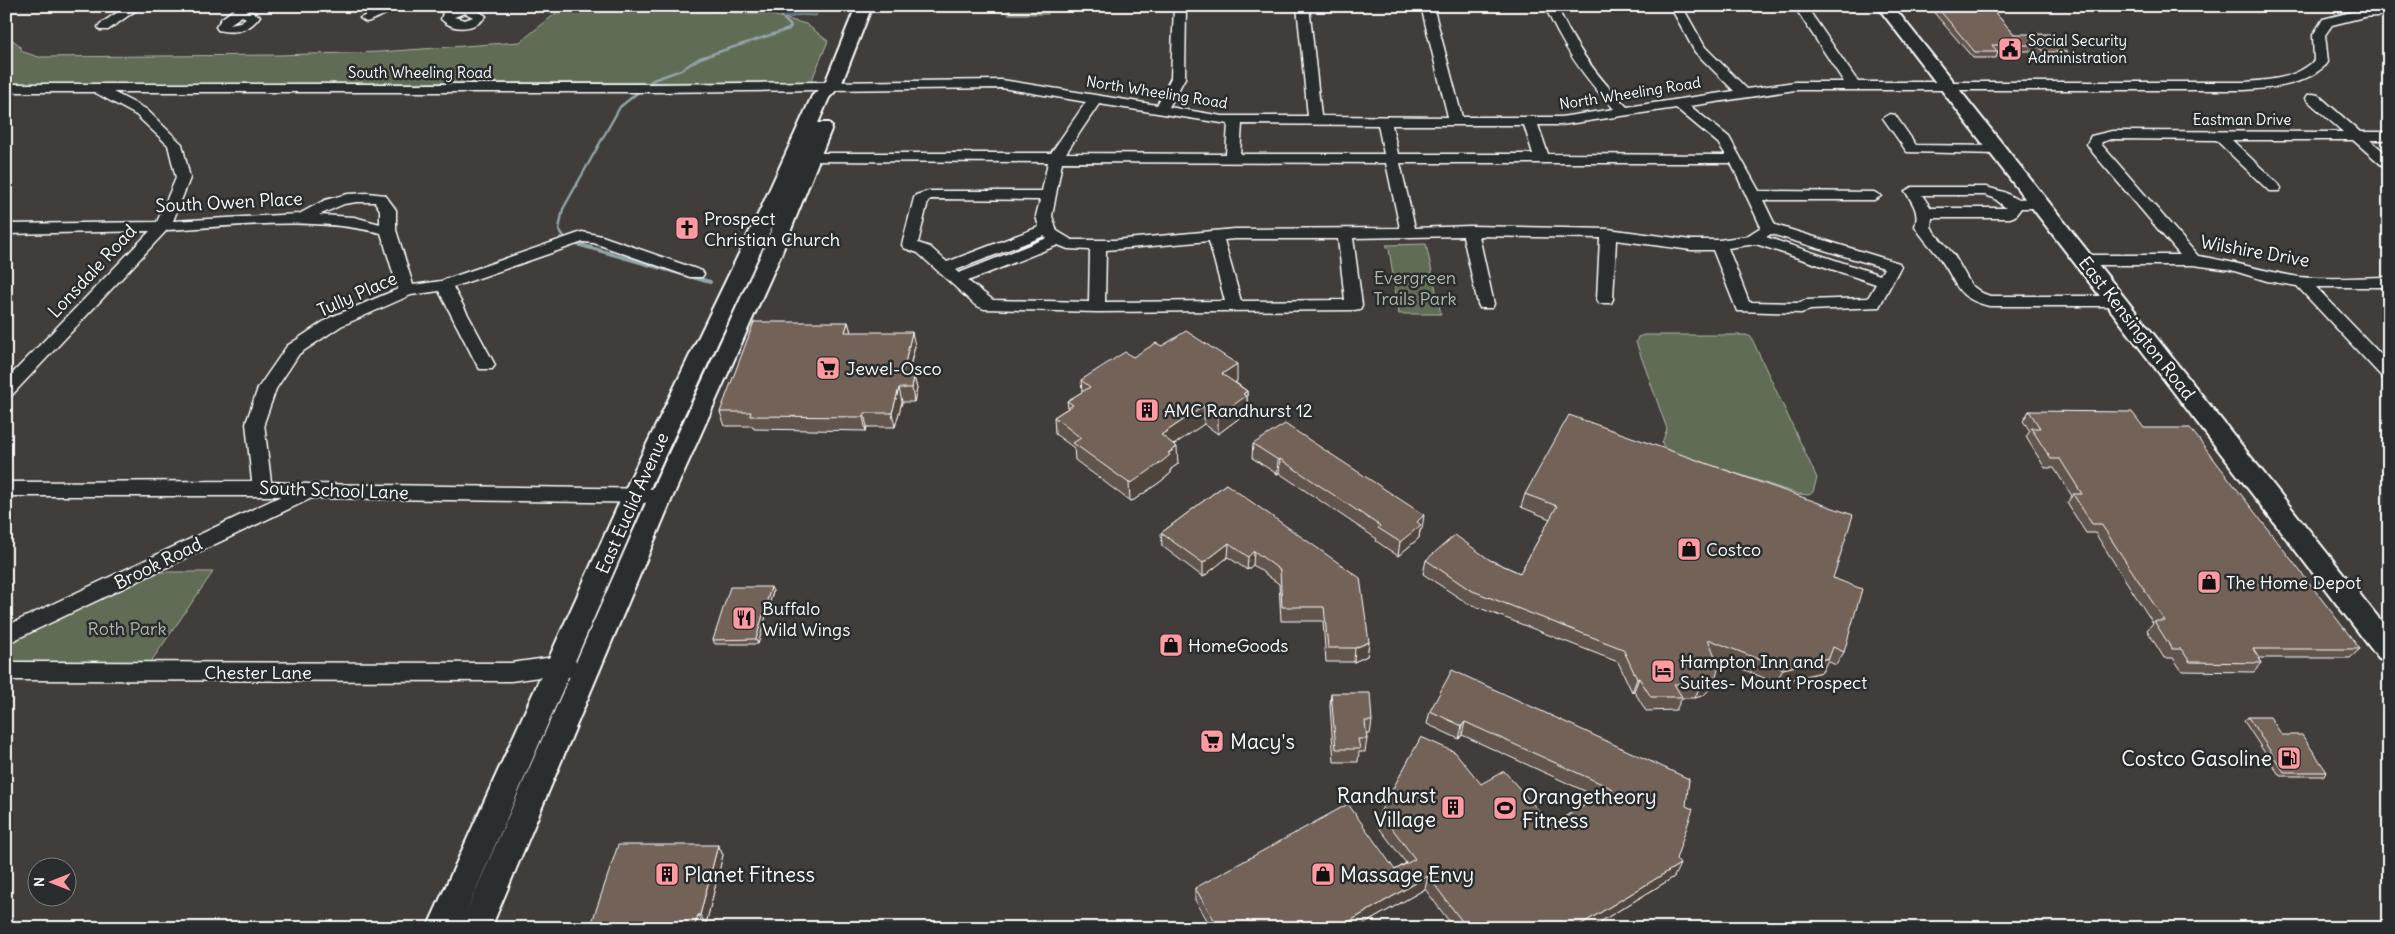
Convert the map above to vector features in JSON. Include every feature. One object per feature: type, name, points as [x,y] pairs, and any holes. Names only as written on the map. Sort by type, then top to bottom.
[{"type":"main road","name":"East Euclid Avenue","points":[[475,928],[566,673],[634,496],[821,96],[833,85],[864,6]]},
{"type":"main road","name":"East Kensington Road","points":[[1885,6],[2389,651]]},
{"type":"main road","name":"East Euclid Avenue","points":[[443,928],[566,673],[661,496],[770,257],[812,157],[835,98],[833,85]]},
{"type":"street","points":[[104,27],[136,6]]},
{"type":"street","points":[[366,18],[398,6]]},
{"type":"street","points":[[439,6],[452,12]]},
{"type":"street","points":[[1161,110],[1178,78],[1180,6]]},
{"type":"street","points":[[1303,6],[1315,120]]},
{"type":"street","points":[[1426,6],[1456,121]]},
{"type":"street","points":[[1551,6],[1563,36],[1579,63],[1624,112]]},
{"type":"street","points":[[1676,6],[1700,49],[1742,92]]},
{"type":"street","points":[[1800,6],[1853,85]]},
{"type":"street","name":"North Wheeling Road","points":[[833,85],[1002,84],[1235,121],[1578,120],[1742,92],[1795,86],[2246,86],[2290,82],[2309,74],[2321,62],[2319,34],[2327,22],[2357,14],[2389,11]]},
{"type":"street","name":"South Wheeling Road","points":[[6,88],[650,88],[833,85]]},
{"type":"street","name":"Lonsdale Road","points":[[6,391],[163,226],[184,178],[175,144],[141,112],[95,88]]},
{"type":"street","points":[[2313,98],[2389,164]]},
{"type":"street","points":[[1094,99],[1056,158],[1044,216],[1053,234],[1080,246],[1215,235],[1345,234],[1408,231],[1608,234],[1691,246],[1720,245],[1754,238],[1770,228]]},
{"type":"street","points":[[1678,103],[1724,140],[1770,228],[1893,266],[1873,303],[1806,306],[1801,308],[1743,307],[1720,245]]},
{"type":"street","points":[[1890,118],[1912,149],[1999,150]]},
{"type":"street","points":[[1233,158],[1235,121]]},
{"type":"street","points":[[1530,121],[1542,159]]},
{"type":"street","points":[[1384,122],[1408,231]]},
{"type":"street","name":"Eastman Drive","points":[[2193,260],[2098,150],[2094,144],[2096,139],[2112,135],[2389,136]]},
{"type":"street","points":[[2220,136],[2274,188]]},
{"type":"street","points":[[812,157],[1735,159]]},
{"type":"street","points":[[2040,203],[2013,204],[1999,195],[1986,191],[1912,191],[1924,213],[1923,226],[1925,231],[1948,258],[1965,288],[1982,300],[1990,302],[2116,301]]},
{"type":"street","points":[[302,218],[332,202],[357,195],[380,198],[388,210],[388,230],[407,292]]},
{"type":"street","points":[[1047,196],[929,195],[921,198],[910,245],[924,250],[952,273],[981,301],[990,304],[1097,307],[1354,305],[1345,234]]},
{"type":"street","points":[[1754,195],[1874,196]]},
{"type":"street","points":[[1924,213],[2010,213],[2014,208],[2013,204]]},
{"type":"street","name":"South Owen Place","points":[[6,229],[163,226],[302,218],[354,222],[388,230]]},
{"type":"street","points":[[1470,231],[1486,304]]},
{"type":"street","points":[[952,273],[1053,234]]},
{"type":"street","points":[[1605,299],[1608,234]]},
{"type":"street","points":[[1215,235],[1234,305]]},
{"type":"street","name":"Tully Place","points":[[262,488],[255,423],[267,388],[293,350],[335,322],[407,292],[444,285],[582,237],[597,239],[696,274]]},
{"type":"street","points":[[1754,238],[1885,282]]},
{"type":"street","points":[[1097,307],[1098,246]]},
{"type":"street","name":"Wilshire Drive","points":[[2085,260],[2193,260],[2233,266],[2267,276],[2302,282],[2389,282]]},
{"type":"street","points":[[2302,282],[2389,374]]},
{"type":"street","points":[[444,285],[486,365]]},
{"type":"street","name":"South School Lane","points":[[6,489],[262,488],[309,491],[661,496]]},
{"type":"street","name":"Brook Road","points":[[6,636],[309,491]]},
{"type":"street","name":"Chester Lane","points":[[6,672],[511,672],[536,680],[566,673]]},
{"type":"green space","points":[[565,6],[684,6],[699,11],[764,13],[806,24],[828,41],[811,82],[6,84],[6,35],[18,44],[23,52],[39,57],[278,55],[380,52],[520,42]]},
{"type":"green space","points":[[1010,6],[1049,6],[1048,14],[1008,14]]},
{"type":"green space","name":"Evergreen Trails Park","points":[[1426,244],[1441,314],[1399,314],[1389,249],[1386,245]]},
{"type":"green space","points":[[1644,335],[1746,335],[1751,337],[1817,478],[1813,492],[1809,495],[1798,494],[1666,450],[1662,443],[1667,429],[1636,342],[1638,337]]},
{"type":"green space","name":"Roth Park","points":[[155,572],[213,572],[148,666],[6,666],[6,642]]},
{"type":"water","points":[[779,6],[816,6],[818,12],[816,16],[800,15],[784,19],[777,12]]},
{"type":"building","points":[[1936,6],[1989,6],[2014,34],[2051,34],[2068,52],[2044,52],[2038,45],[1992,45],[1998,52],[1975,52]]},
{"type":"building","name":"Jewel-Osco","points":[[754,322],[848,322],[845,332],[912,332],[902,376],[914,376],[912,388],[899,388],[892,413],[864,413],[863,417],[750,416],[751,412],[720,412]]},
{"type":"building","name":"AMC Randhurst 12","points":[[1186,331],[1237,364],[1222,374],[1247,391],[1243,394],[1246,396],[1218,416],[1204,406],[1161,435],[1177,447],[1168,453],[1170,455],[1159,464],[1129,483],[1073,443],[1081,438],[1054,417],[1073,405],[1067,401],[1090,387],[1081,380],[1125,352],[1133,357],[1156,343],[1162,346]]},
{"type":"building","name":"The Home Depot","points":[[2029,411],[2132,412],[2144,428],[2190,428],[2360,649],[2253,649],[2262,663],[2190,662],[2181,649],[2172,649],[2154,621],[2165,621],[2101,524],[2092,524],[2073,494],[2082,494],[2060,459],[2051,459],[2031,428],[2040,428]]},
{"type":"building","name":"Costco","points":[[1569,415],[1853,515],[1833,578],[1862,589],[1844,652],[1833,647],[1829,658],[1783,669],[1708,639],[1719,666],[1716,677],[1710,682],[1701,684],[1674,684],[1682,697],[1651,697],[1639,678],[1637,679],[1623,649],[1470,590],[1426,560],[1455,535],[1490,560],[1520,573],[1557,506],[1525,494]]},
{"type":"building","points":[[1285,424],[1424,515],[1417,522],[1421,525],[1400,542],[1378,528],[1380,526],[1280,459],[1278,460],[1253,444]]},
{"type":"building","points":[[1226,484],[1360,578],[1369,642],[1355,648],[1328,648],[1324,607],[1282,607],[1280,570],[1254,551],[1248,557],[1229,543],[1203,563],[1161,533]]},
{"type":"building","name":"Buffalo Wild Wings","points":[[730,587],[771,587],[756,639],[713,640]]},
{"type":"building","name":"Randhurst Village","points":[[1452,670],[1689,779],[1686,806],[1693,809],[1676,859],[1680,864],[1575,928],[1467,928],[1428,876],[1338,928],[1219,928],[1195,888],[1348,804],[1395,870],[1415,859],[1380,812],[1421,737],[1455,752],[1481,784],[1504,771],[1551,825],[1613,789],[1465,722],[1462,726],[1430,711]]},
{"type":"building","name":"Randhurst Village","points":[[1331,693],[1370,693],[1372,721],[1365,721],[1367,739],[1358,739],[1360,749],[1336,749]]},
{"type":"building","name":"Costco Gasoline","points":[[2248,717],[2270,717],[2282,735],[2302,735],[2327,772],[2284,772]]},
{"type":"building","name":"Planet Fitness","points":[[618,845],[718,845],[700,915],[698,915],[694,928],[590,928]]},
{"type":"waterway","points":[[565,238],[559,229],[563,209],[620,107],[653,80],[681,70],[700,58],[789,29],[791,26],[784,19]]},
{"type":"waterway","points":[[577,244],[710,282]]},
{"type":"place","name":"Social Security Administration","points":[[2010,49]]},
{"type":"place","name":"Prospect Christian Church","points":[[687,228]]},
{"type":"place","name":"Jewel-Osco","points":[[828,368]]},
{"type":"place","name":"AMC Randhurst 12","points":[[1147,410]]},
{"type":"place","name":"Costco","points":[[1689,549]]},
{"type":"place","name":"The Home Depot","points":[[2209,582]]},
{"type":"place","name":"Buffalo Wild Wings","points":[[744,618]]},
{"type":"place","name":"HomeGoods","points":[[1171,645]]},
{"type":"place","name":"Hampton Inn and Suites- Mount Prospect","points":[[1663,671]]},
{"type":"place","name":"Macy's","points":[[1212,741]]},
{"type":"place","name":"Costco Gasoline","points":[[2289,758]]},
{"type":"place","name":"Randhurst Village","points":[[1453,807]]},
{"type":"place","name":"Orangetheory Fitness","points":[[1505,808]]},
{"type":"place","name":"Planet Fitness","points":[[667,874]]},
{"type":"place","name":"Massage Envy","points":[[1323,874]]}]
